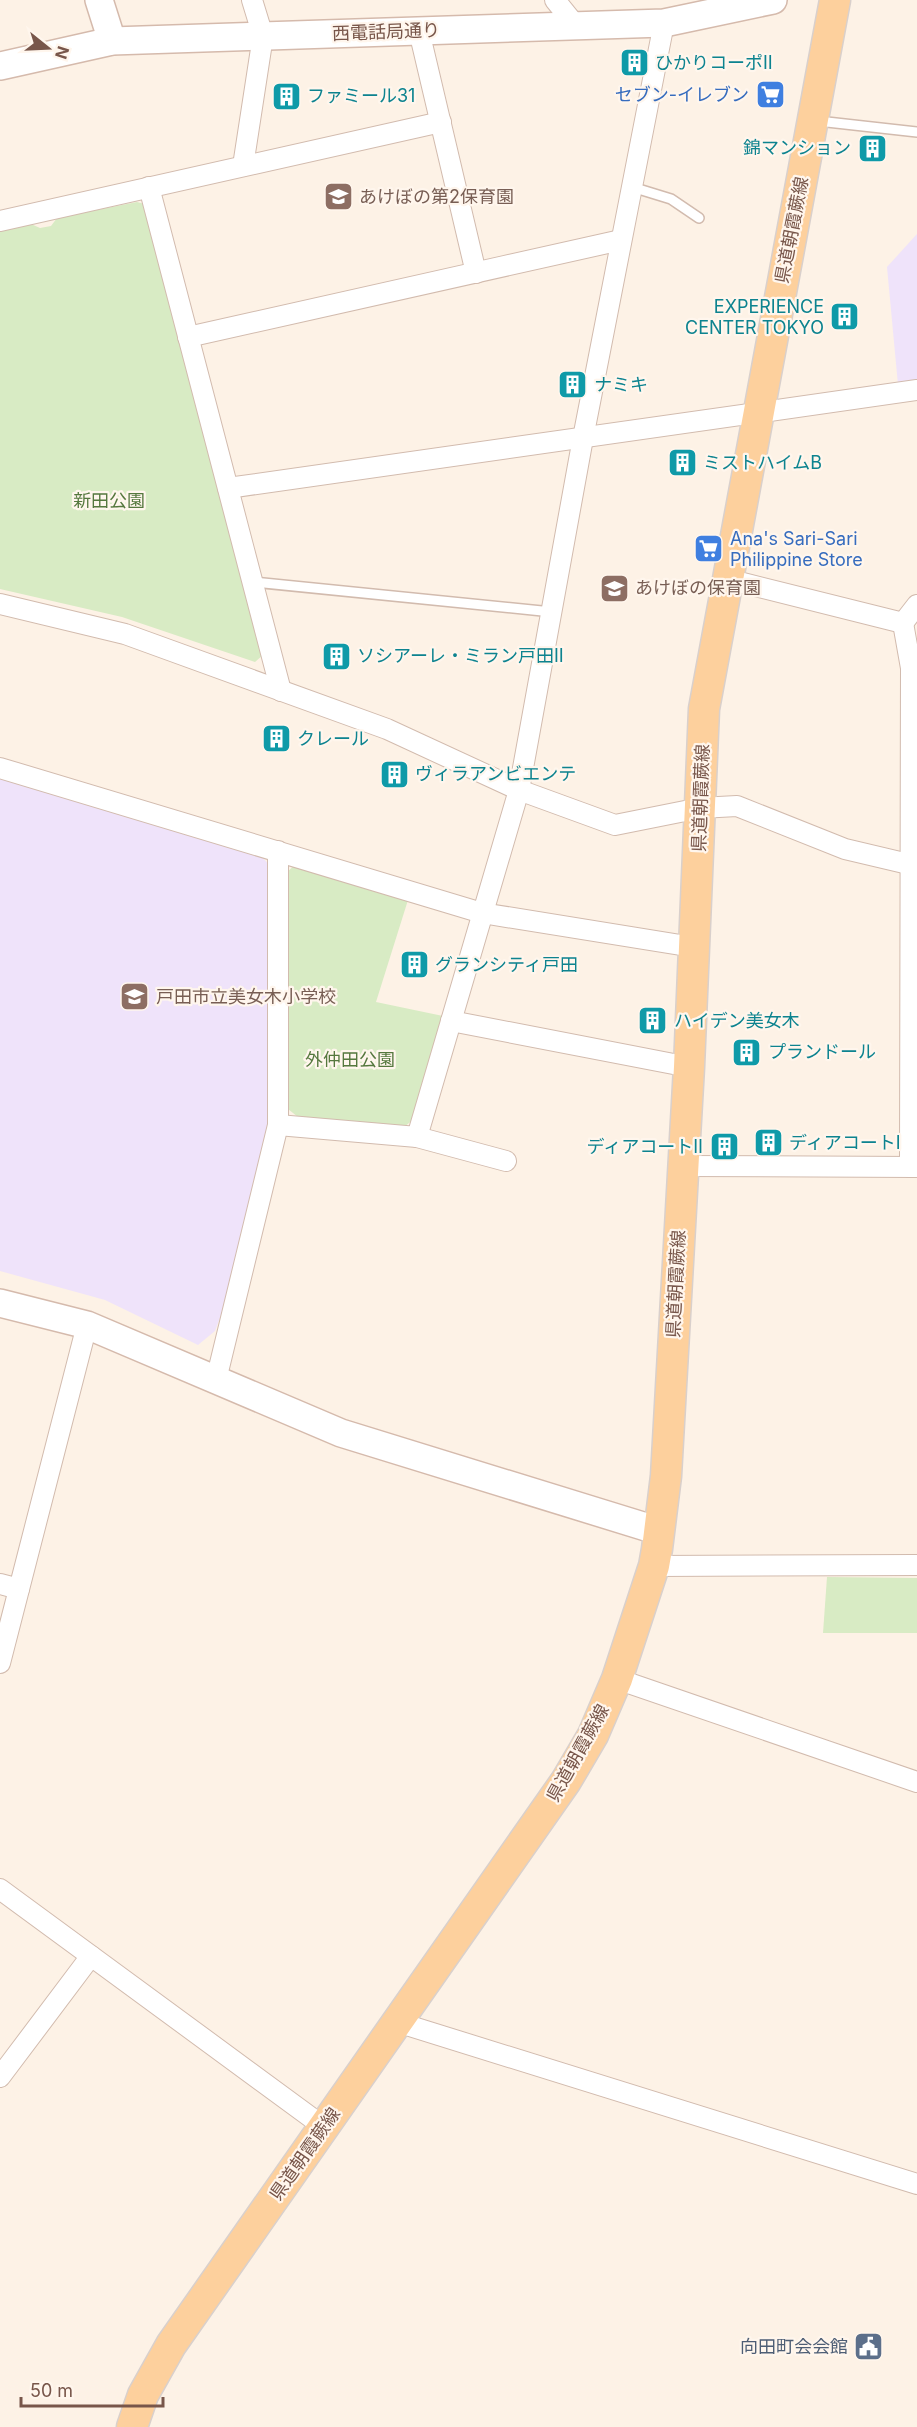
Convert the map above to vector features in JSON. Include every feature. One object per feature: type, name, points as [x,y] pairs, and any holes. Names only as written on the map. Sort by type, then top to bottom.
[{"type":"main road","name":"県道朝霞蕨線","points":[[132,2427],[143,2395],[171,2345],[566,1781],[593,1735],[617,1679],[654,1566],[666,1476],[704,709],[835,0]]},
{"type":"street","points":[[99,0],[112,41]]},
{"type":"street","points":[[243,166],[263,36],[252,0]]},
{"type":"street","points":[[555,0],[576,26]]},
{"type":"street","name":"西電話局通り","points":[[0,66],[112,41],[664,23],[758,2]]},
{"type":"street","points":[[417,1137],[519,790],[583,438],[664,23]]},
{"type":"street","points":[[419,31],[476,273]]},
{"type":"street","points":[[0,221],[441,122]]},
{"type":"street","points":[[149,188],[281,691]]},
{"type":"street","points":[[188,337],[621,240]]},
{"type":"street","points":[[228,488],[917,390]]},
{"type":"street","points":[[727,579],[903,623]]},
{"type":"street","points":[[0,604],[125,634],[387,729],[519,790],[615,825],[700,808],[737,806],[845,849],[914,866]]},
{"type":"street","points":[[903,623],[917,605]]},
{"type":"street","points":[[682,1166],[913,1167],[914,668],[903,623]]},
{"type":"street","points":[[0,768],[482,913],[693,947]]},
{"type":"street","points":[[216,1380],[278,1125],[278,851]]},
{"type":"street","points":[[451,1022],[688,1067]]},
{"type":"street","points":[[278,1125],[417,1137],[506,1161]]},
{"type":"street","points":[[0,1303],[87,1325],[341,1433],[659,1531]]},
{"type":"street","points":[[0,1662],[9,1586],[87,1325]]},
{"type":"street","points":[[654,1566],[917,1565]]},
{"type":"street","points":[[617,1679],[917,1782]]},
{"type":"street","points":[[0,1889],[324,2127]]},
{"type":"street","points":[[0,2076],[91,1956]]},
{"type":"street","points":[[397,2022],[917,2184]]},
{"type":"lane","points":[[813,121],[917,132]]},
{"type":"lane","points":[[632,187],[671,199],[699,218]]},
{"type":"lane","points":[[252,582],[552,612]]},
{"type":"shaded area","points":[[917,234],[917,381],[898,385],[887,267]]},
{"type":"shaded area","name":"戸田市立美女木小学校","points":[[0,778],[263,858],[270,866],[271,1127],[225,1304],[215,1331],[198,1345],[105,1300],[0,1271]]},
{"type":"green space","name":"新田公園","points":[[137,202],[145,204],[263,655],[255,662],[122,617],[0,589],[0,231],[31,224],[40,228],[51,226],[57,218]]},
{"type":"green space","name":"外仲田公園","points":[[296,864],[408,900],[376,1002],[443,1016],[414,1119],[404,1127],[298,1117],[288,1109],[286,873]]},
{"type":"green space","points":[[827,1577],[917,1578],[917,1633],[823,1633]]},
{"type":"place","name":"ひかりコーポⅡ","points":[[634,63]]},
{"type":"place","name":"セブン-イレブン","points":[[770,95]]},
{"type":"place","name":"ファミール31","points":[[286,96]]},
{"type":"place","name":"錦マンション","points":[[872,148]]},
{"type":"place","name":"あけぼの第2保育園","points":[[338,197]]},
{"type":"place","name":"EXPERIENCE CENTER TOKYO","points":[[845,317]]},
{"type":"place","name":"ナミキ","points":[[573,385]]},
{"type":"place","name":"ミストハイムB","points":[[682,463]]},
{"type":"place","name":"Ana's Sari-Sari Philippine Store","points":[[709,549]]},
{"type":"place","name":"あけぼの保育園","points":[[614,588]]},
{"type":"place","name":"ソシアーレ・ミラン戸田Ⅱ","points":[[336,656]]},
{"type":"place","name":"クレール","points":[[276,739]]},
{"type":"place","name":"ヴィラアンビエンテ","points":[[394,774]]},
{"type":"place","name":"グランシティ戸田","points":[[414,965]]},
{"type":"place","name":"戸田市立美女木小学校","points":[[135,997]]},
{"type":"place","name":"ハイデン美女木","points":[[653,1021]]},
{"type":"place","name":"プランドール","points":[[747,1052]]},
{"type":"place","name":"ディアコートⅠ","points":[[768,1143]]},
{"type":"place","name":"ディアコートⅡ","points":[[724,1147]]},
{"type":"place","name":"向田町会会館","points":[[869,2347]]}]
